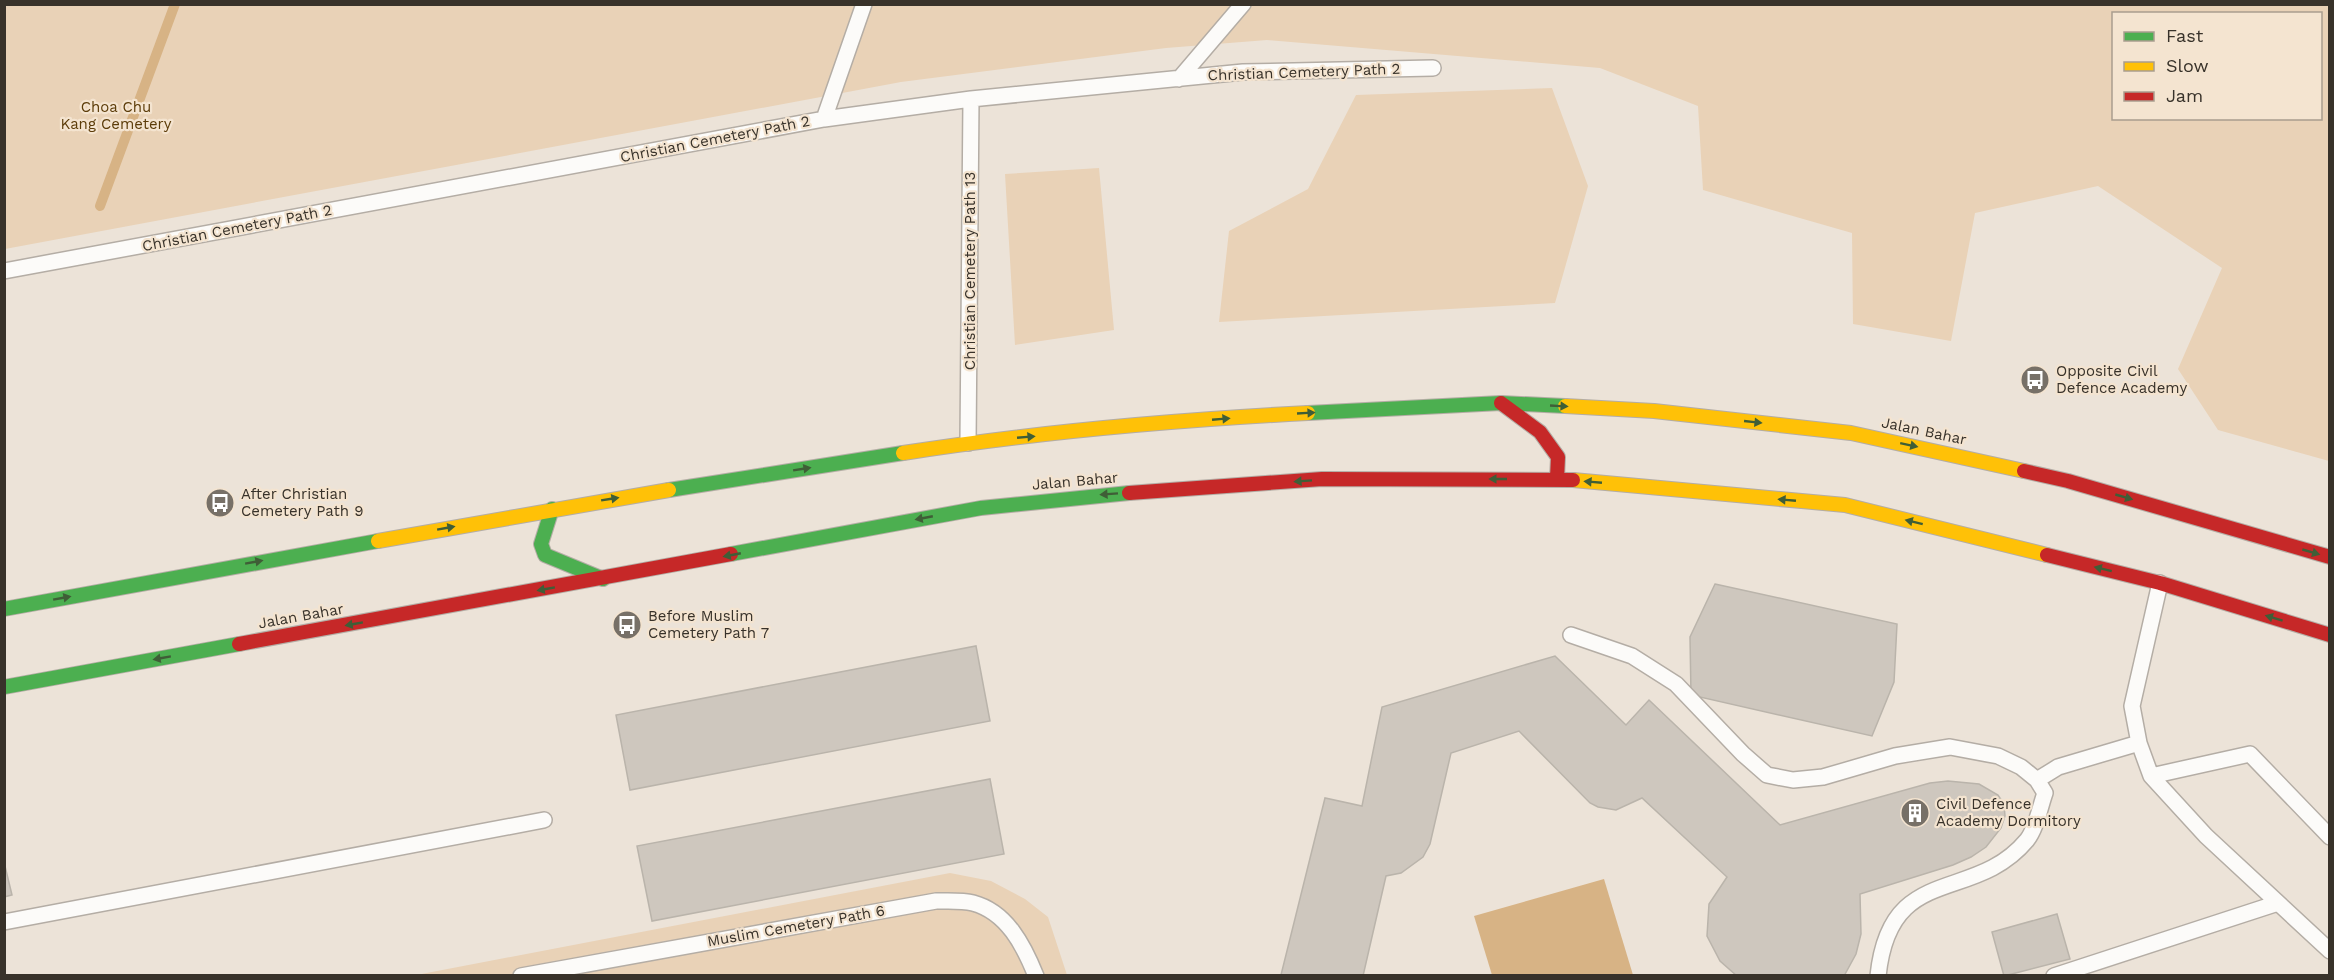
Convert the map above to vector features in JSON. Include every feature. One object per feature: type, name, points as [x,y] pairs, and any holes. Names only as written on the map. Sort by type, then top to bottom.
[{"type":"main road","name":"Jalan Bahar","points":[[4,609],[552,508],[968,443],[1247,416],[1501,403],[1653,411],[1851,433],[1992,462],[2068,481],[2330,557]]},
{"type":"main road","points":[[1501,403],[1540,432],[1558,457],[1557,479]]},
{"type":"main road","name":"Jalan Bahar","points":[[4,687],[981,508],[1081,496],[1322,479],[1557,479],[1845,505],[2160,583],[2330,635]]},
{"type":"main road","points":[[552,508],[541,544],[545,555],[603,579]]},
{"type":"lane","points":[[824,118],[864,4]]},
{"type":"lane","points":[[1179,78],[1243,4]]},
{"type":"lane","name":"Christian Cemetery Path 2","points":[[4,272],[824,118],[971,99],[1243,72],[1433,68]]},
{"type":"lane","name":"Christian Cemetery Path 13","points":[[968,443],[971,99]]},
{"type":"lane","points":[[2160,583],[2132,706],[2139,743],[2151,776],[2206,836],[2330,951]]},
{"type":"lane","points":[[1571,635],[1632,656],[1676,684],[1743,754],[1767,775],[1793,780],[1823,777],[1895,756],[1950,747],[1998,756],[2021,766],[2037,780],[2045,793],[2029,838],[2006,861],[1915,898],[1898,914],[1887,932],[1878,975]]},
{"type":"lane","points":[[2037,780],[2058,767],[2139,743]]},
{"type":"lane","points":[[2151,776],[2250,754],[2330,837]]},
{"type":"lane","points":[[4,922],[544,820]]},
{"type":"lane","name":"Muslim Cemetery Path 6","points":[[521,975],[936,901],[974,903],[999,917],[1022,942],[1036,975]]},
{"type":"lane","points":[[2054,975],[2278,903]]},
{"type":"green space","name":"Choa Chu Kang Cemetery","points":[[5,5],[2329,5],[2329,461],[2218,430],[2178,369],[2222,268],[2098,186],[1975,213],[1951,341],[1853,324],[1852,233],[1703,190],[1698,106],[1600,68],[1267,40],[1166,48],[901,82],[5,249]]},
{"type":"green space","points":[[1552,88],[1588,186],[1555,303],[1219,322],[1229,231],[1308,189],[1356,95]]},
{"type":"green space","points":[[1099,168],[1114,330],[1015,345],[1005,174]]},
{"type":"green space","points":[[950,873],[991,881],[1025,899],[1048,917],[1067,975],[411,976]]},
{"type":"shaded area","points":[[1604,879],[1633,975],[1492,975],[1474,916]]},
{"type":"building","points":[[1715,584],[1897,624],[1894,682],[1872,736],[1691,695],[1690,637]]},
{"type":"building","points":[[976,646],[990,721],[630,790],[616,715]]},
{"type":"building","name":"Civil Defence Academy Dormitory","points":[[1555,656],[1626,725],[1649,700],[1780,825],[1930,783],[1948,781],[1979,784],[1998,795],[2004,804],[2005,816],[2001,828],[1986,847],[1971,857],[1953,865],[1860,894],[1861,934],[1856,954],[1844,976],[1737,976],[1720,961],[1707,936],[1709,904],[1727,877],[1642,798],[1616,810],[1590,803],[1519,731],[1451,753],[1430,844],[1423,857],[1401,873],[1386,876],[1363,976],[1279,976],[1325,798],[1362,806],[1382,707]]},
{"type":"building","points":[[990,779],[1004,854],[652,921],[637,846]]},
{"type":"building","points":[[4,862],[12,895],[4,897]]},
{"type":"building","points":[[2057,914],[2070,959],[2004,976],[1992,932]]},
{"type":"waterway","points":[[100,206],[175,4]]},
{"type":"traffic: fast","points":[[1308,413],[1501,403],[1565,406]]},
{"type":"traffic: fast","points":[[669,490],[903,453]]},
{"type":"traffic: fast","points":[[731,554],[981,508],[1129,493]]},
{"type":"traffic: fast","points":[[552,509],[541,544],[545,555],[603,579]]},
{"type":"traffic: fast","points":[[4,609],[378,541]]},
{"type":"traffic: fast","points":[[4,687],[239,644]]},
{"type":"traffic: slow","points":[[1565,406],[1654,411],[1851,433],[2024,471]]},
{"type":"traffic: slow","points":[[903,453],[1106,428],[1308,413]]},
{"type":"traffic: slow","points":[[1573,480],[1845,505],[2047,555]]},
{"type":"traffic: slow","points":[[378,541],[669,490]]},
{"type":"traffic: jam","points":[[1501,403],[1540,432],[1558,457],[1557,479]]},
{"type":"traffic: jam","points":[[2024,471],[2068,481],[2330,557]]},
{"type":"traffic: jam","points":[[1129,493],[1322,479],[1573,480]]},
{"type":"traffic: jam","points":[[239,644],[731,554]]},
{"type":"traffic: jam","points":[[2047,555],[2160,583],[2330,635]]},
{"type":"place","name":"Opposite Civil Defence Academy","points":[[2035,380]]},
{"type":"place","name":"After Christian Cemetery Path 9","points":[[220,503]]},
{"type":"place","name":"Before Muslim Cemetery Path 7","points":[[627,625]]},
{"type":"place","name":"Civil Defence Academy Dormitory","points":[[1915,813]]}]
